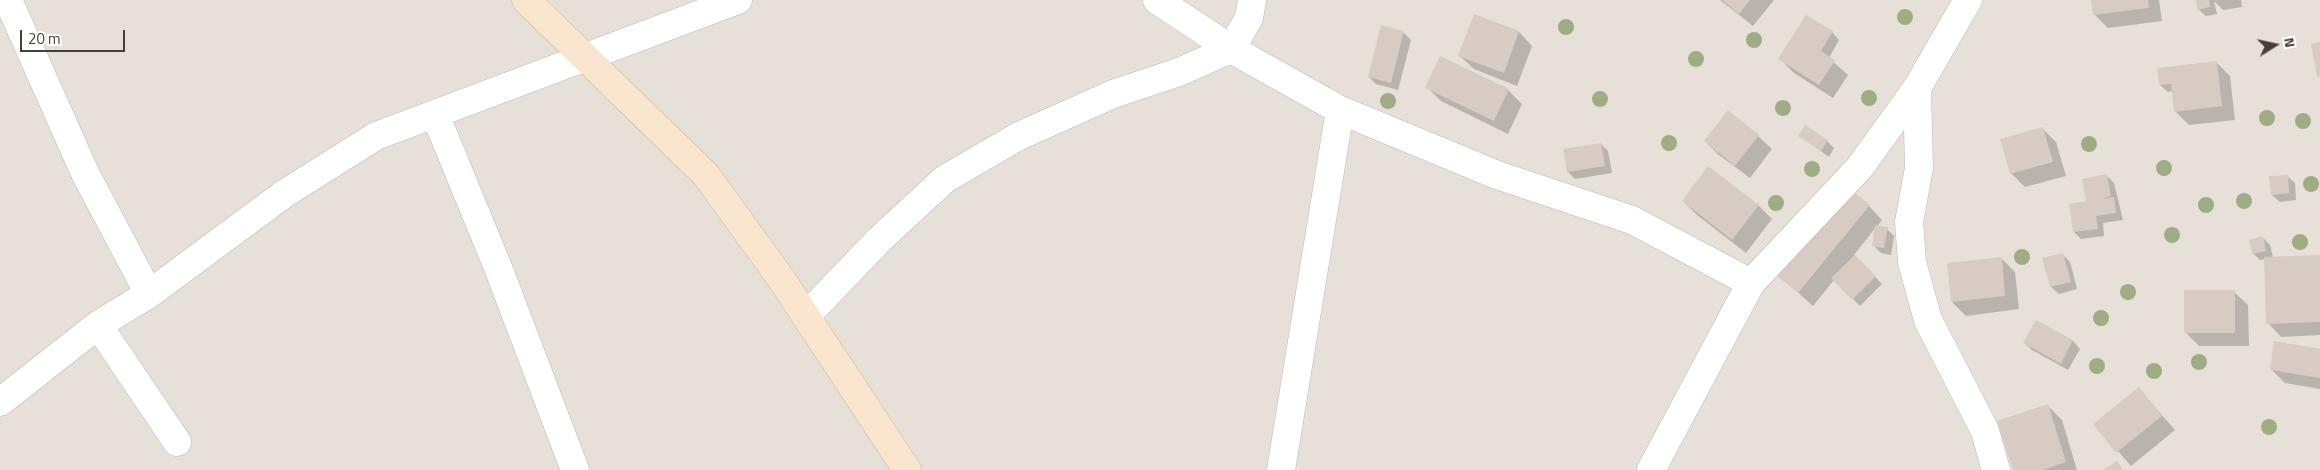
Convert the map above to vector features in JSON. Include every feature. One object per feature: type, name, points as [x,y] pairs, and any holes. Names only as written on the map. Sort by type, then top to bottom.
[{"type":"street","points":[[8,0],[85,173],[149,294]]},
{"type":"street","points":[[526,0],[706,175],[806,316],[907,470]]},
{"type":"street","points":[[0,402],[98,325],[149,294],[284,194],[376,136],[738,0]]},
{"type":"street","points":[[1157,0],[1231,49],[1340,110],[1497,176],[1632,220],[1752,283]]},
{"type":"street","points":[[806,316],[880,239],[946,179],[1028,132],[1113,94],[1178,72],[1231,49],[1249,18],[1252,0]]},
{"type":"street","points":[[1651,470],[1752,283],[1860,167],[1917,88],[1968,0]]},
{"type":"street","points":[[1917,88],[1919,168],[1909,222],[1912,262],[1928,320],[1985,431],[1996,470]]},
{"type":"street","points":[[1281,470],[1340,110]]},
{"type":"street","points":[[434,114],[499,270],[575,470]]},
{"type":"street","points":[[98,325],[177,442]]},
{"type":"shaded area","points":[[0,0],[2320,0],[2320,470],[0,470]]},
{"type":"building","points":[[1722,0],[1750,0],[1739,14]]},
{"type":"building","points":[[2091,0],[2148,0],[2149,8],[2093,15]]},
{"type":"building","points":[[2196,0],[2209,0],[2210,7],[2197,10]]},
{"type":"building","points":[[1474,14],[1519,31],[1504,73],[1458,56]]},
{"type":"building","points":[[1806,15],[1833,31],[1821,51],[1835,60],[1819,85],[1778,59]]},
{"type":"building","points":[[1381,25],[1404,31],[1391,83],[1368,77]]},
{"type":"building","points":[[2320,42],[2320,76],[2317,77],[2311,44]]},
{"type":"building","points":[[1440,56],[1509,89],[1494,121],[1425,88]]},
{"type":"building","points":[[2217,61],[2222,106],[2174,112],[2171,84],[2159,85],[2157,68]]},
{"type":"building","points":[[1728,110],[1759,135],[1735,166],[1704,141]]},
{"type":"building","points":[[1805,125],[1828,140],[1821,151],[1798,136]]},
{"type":"building","points":[[2043,127],[2053,162],[2010,174],[2000,139]]},
{"type":"building","points":[[1601,143],[1605,166],[1567,172],[1563,149]]},
{"type":"building","points":[[1708,166],[1759,205],[1732,240],[1682,201]]},
{"type":"building","points":[[2107,174],[2111,196],[2101,199],[2114,197],[2116,213],[2096,216],[2098,229],[2073,232],[2069,204],[2086,201],[2082,179]]},
{"type":"building","points":[[2288,175],[2289,193],[2271,195],[2269,176]]},
{"type":"building","points":[[1845,185],[1870,205],[1798,293],[1774,273]]},
{"type":"building","points":[[1875,225],[1888,227],[1884,248],[1872,246]]},
{"type":"building","points":[[2263,236],[2266,251],[2252,254],[2249,240]]},
{"type":"building","points":[[2063,253],[2071,282],[2050,287],[2042,258]]},
{"type":"building","points":[[1855,255],[1876,276],[1852,300],[1831,278]]},
{"type":"building","points":[[2320,255],[2320,322],[2266,324],[2264,257]]},
{"type":"building","points":[[2002,257],[2005,296],[1951,302],[1947,263]]},
{"type":"building","points":[[2184,290],[2235,290],[2235,333],[2184,333]]},
{"type":"building","points":[[2036,320],[2073,340],[2061,364],[2023,343]]},
{"type":"building","points":[[2274,341],[2320,349],[2320,378],[2270,370]]},
{"type":"building","points":[[2139,387],[2162,416],[2116,453],[2093,424]]},
{"type":"building","points":[[2048,404],[2066,462],[2043,470],[2013,470],[1997,421]]},
{"type":"building","points":[[2117,461],[2123,470],[2102,470]]}]
